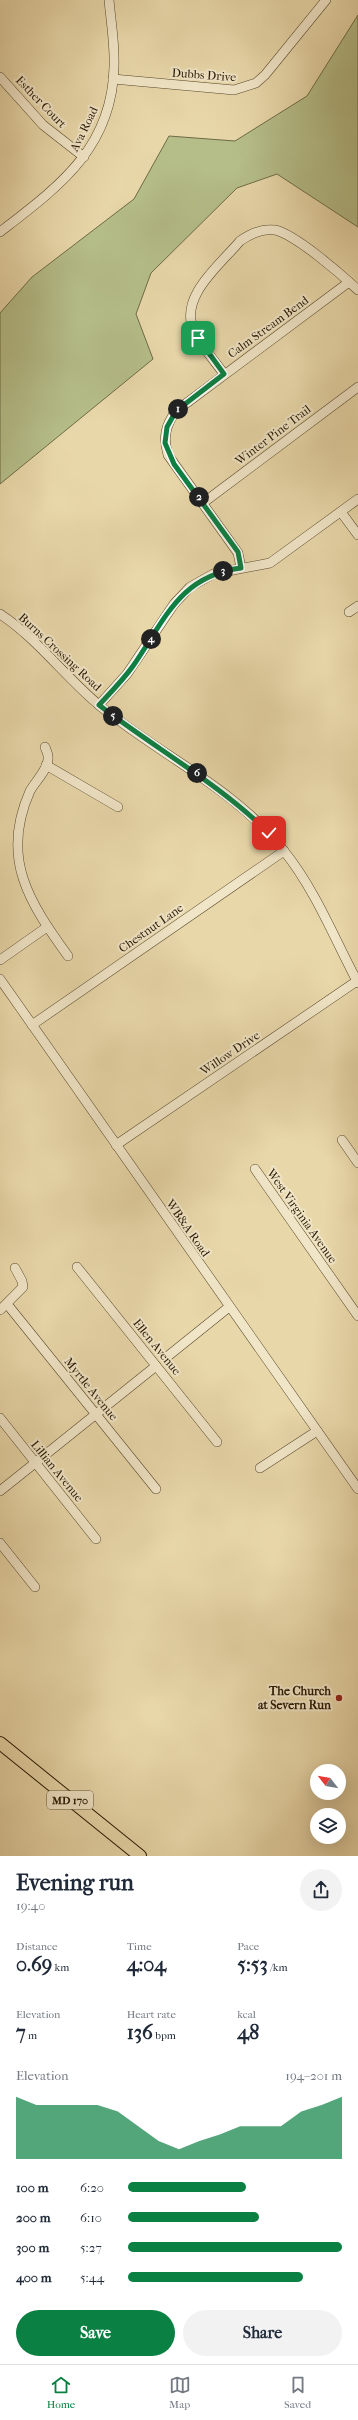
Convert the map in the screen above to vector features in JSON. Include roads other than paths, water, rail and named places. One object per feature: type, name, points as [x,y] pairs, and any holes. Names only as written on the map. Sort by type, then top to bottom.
[{"type":"main road","name":"MD 170","points":[[0,1744],[140,1856]]},
{"type":"street","name":"Ava Road","points":[[0,232],[58,186],[84,156],[102,125],[108,105],[113,78],[109,0]]},
{"type":"street","name":"Dubbs Drive","points":[[113,78],[234,90],[244,89],[265,75],[326,0]]},
{"type":"street","name":"Esther Court","points":[[0,77],[43,124],[84,156]]},
{"type":"street","points":[[224,374],[193,330],[191,310],[193,298],[200,288],[240,241],[248,236],[265,230],[284,233],[358,290]]},
{"type":"street","name":"Calm Stream Bend","points":[[241,568],[238,552],[168,455],[165,433],[176,411],[349,282]]},
{"type":"street","name":"Winter Pine Trail","points":[[203,502],[358,387]]},
{"type":"street","points":[[99,705],[127,674],[182,595],[200,580],[213,574],[270,563],[358,499]]},
{"type":"street","points":[[341,512],[358,535]]},
{"type":"street","points":[[349,612],[358,606]]},
{"type":"street","name":"Burns Crossing Road","points":[[0,614],[24,633],[99,705],[234,801],[284,851],[309,886],[357,982]]},
{"type":"street","points":[[45,747],[48,759],[46,765],[27,796],[14,826],[12,845],[14,868],[22,889],[68,956]]},
{"type":"street","points":[[46,765],[118,807]]},
{"type":"street","name":"Chestnut Lane","points":[[32,1025],[284,851]]},
{"type":"street","points":[[0,960],[47,926]]},
{"type":"street","name":"WB&A Road","points":[[0,979],[358,1489]]},
{"type":"street","name":"Willow Drive","points":[[116,1145],[357,982]]},
{"type":"street","points":[[342,1140],[358,1163]]},
{"type":"street","name":"West Virginia Avenue","points":[[255,1169],[358,1316]]},
{"type":"street","name":"Ellen Avenue","points":[[77,1267],[217,1442]]},
{"type":"street","points":[[4,1307],[23,1287],[22,1281],[15,1268]]},
{"type":"street","name":"Myrtle Avenue","points":[[4,1307],[96,1415],[156,1489]]},
{"type":"street","points":[[168,1356],[229,1307]]},
{"type":"street","points":[[0,1491],[156,1366]]},
{"type":"street","name":"Lillian Avenue","points":[[0,1418],[96,1539]]},
{"type":"street","points":[[260,1468],[317,1431]]},
{"type":"street","points":[[0,1543],[35,1587]]},
{"type":"place","name":"The Church at Severn Run","points":[[339,1698]]}]
